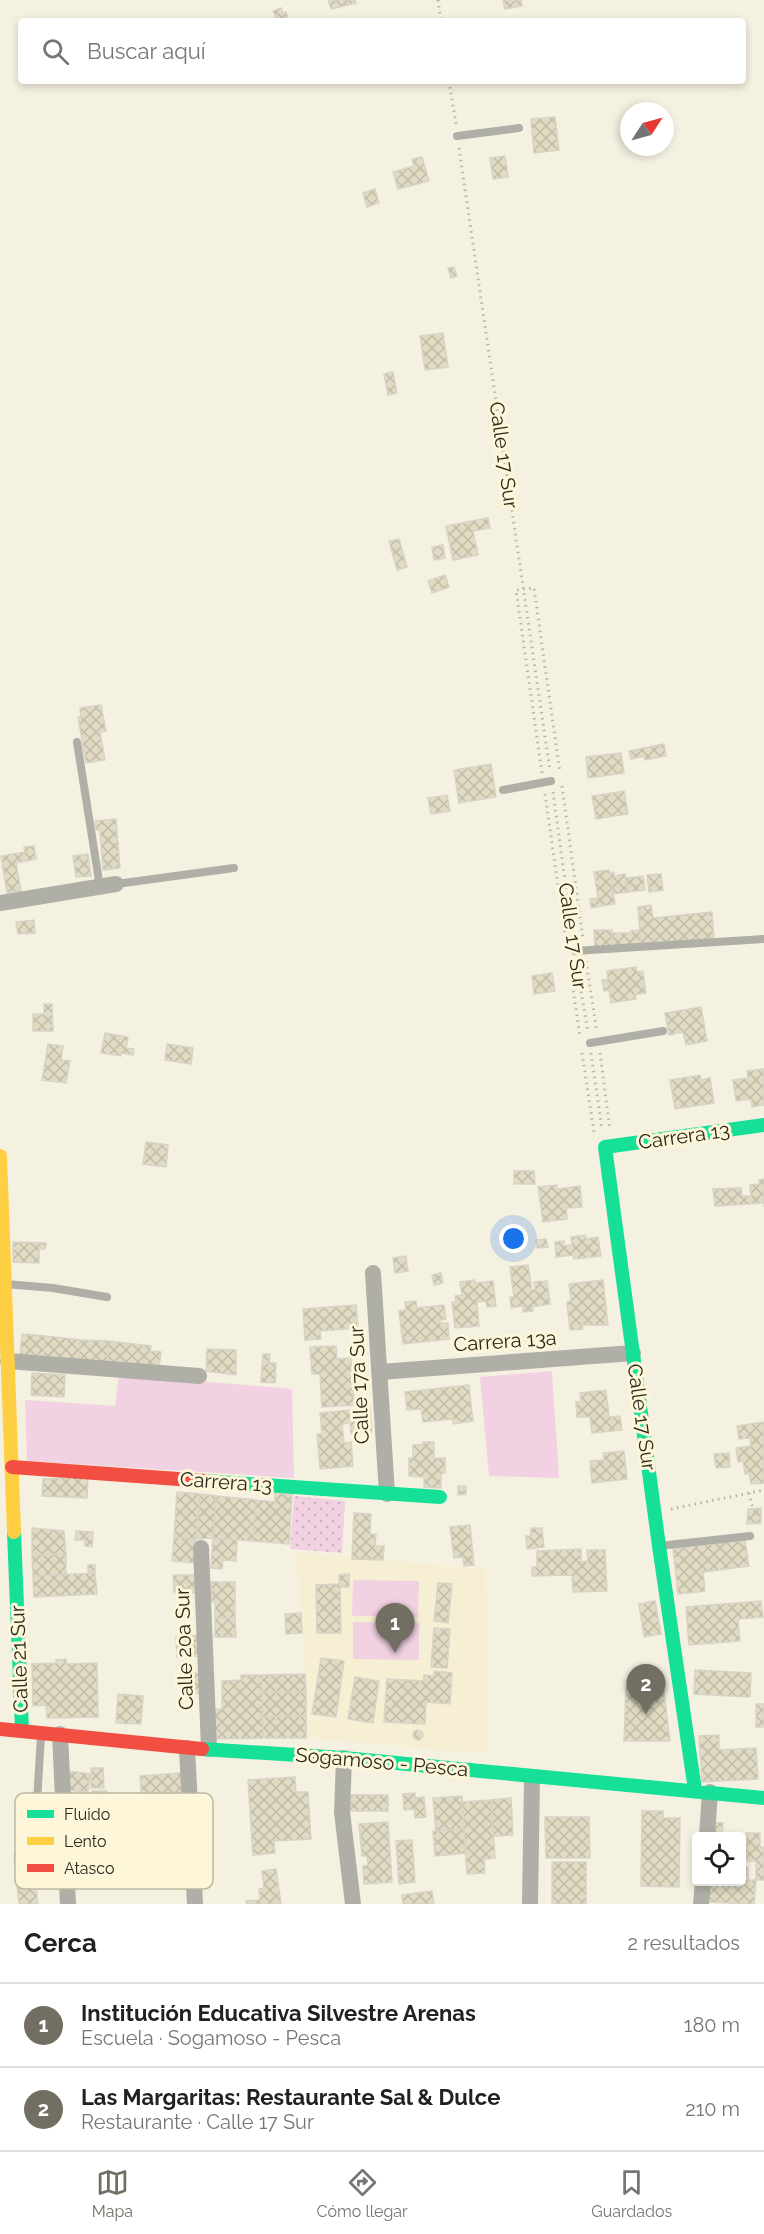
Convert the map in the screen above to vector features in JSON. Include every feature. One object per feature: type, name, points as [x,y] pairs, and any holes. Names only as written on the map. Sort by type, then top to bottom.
[{"type":"street","points":[[0,903],[108,885]]},
{"type":"street","name":"Carrera 13","points":[[605,1147],[764,1125]]},
{"type":"street","name":"Calle 17 Sur","points":[[605,1147],[659,1546],[703,1791]]},
{"type":"street","name":"Calle 21 Sur","points":[[0,1156],[22,1731]]},
{"type":"street","name":"Calle 17a Sur","points":[[373,1273],[387,1494]]},
{"type":"street","name":"Carrera 13a","points":[[380,1372],[633,1353]]},
{"type":"street","points":[[8,1361],[199,1376]]},
{"type":"street","name":"Carrera 13","points":[[12,1467],[440,1497]]},
{"type":"street","name":"Calle 20a Sur","points":[[201,1548],[209,1749]]},
{"type":"street","name":"Sogamoso - Pesca","points":[[0,1729],[187,1748],[344,1758],[764,1798]]},
{"type":"street","points":[[60,1734],[63,1793]]},
{"type":"street","points":[[187,1748],[189,1793]]},
{"type":"street","points":[[344,1758],[342,1812],[353,1904]]},
{"type":"street","points":[[530,1904],[532,1777]]},
{"type":"street","points":[[703,1791],[707,1832]]},
{"type":"street","points":[[701,1904],[703,1886]]},
{"type":"street","points":[[67,1889],[68,1904]]},
{"type":"street","points":[[194,1889],[195,1904]]},
{"type":"lane","points":[[458,136],[519,128]]},
{"type":"lane","points":[[77,742],[108,885],[234,868]]},
{"type":"lane","points":[[503,790],[551,781]]},
{"type":"lane","points":[[574,951],[764,939]]},
{"type":"lane","points":[[590,1043],[663,1031]]},
{"type":"lane","points":[[5,1284],[53,1288],[107,1297]]},
{"type":"lane","points":[[659,1546],[750,1536]]},
{"type":"lane","points":[[37,1793],[41,1732]]},
{"type":"path","points":[[438,0],[441,18]]},
{"type":"path","name":"Calle 17 Sur","points":[[449,84],[524,589],[574,951],[605,1147]]},
{"type":"path","points":[[516,590],[534,588]]},
{"type":"path","points":[[654,1513],[764,1490]]},
{"type":"path","points":[[749,1493],[753,1509]]},
{"type":"shaded area","points":[[552,1371],[559,1478],[489,1476],[480,1377]]},
{"type":"shaded area","points":[[119,1374],[292,1389],[294,1478],[27,1461],[25,1400],[115,1406]]},
{"type":"shaded area","points":[[294,1496],[345,1501],[342,1553],[290,1549]]},
{"type":"shaded area","points":[[297,1553],[485,1569],[490,1754],[306,1738],[305,1674]]},
{"type":"shaded area","points":[[353,1580],[419,1581],[418,1617],[352,1616]]},
{"type":"shaded area","points":[[353,1622],[419,1623],[419,1660],[353,1659]]},
{"type":"building","points":[[328,0],[355,0],[356,3],[331,9]]},
{"type":"building","points":[[503,0],[521,0],[522,6],[505,9]]},
{"type":"building","points":[[281,8],[283,13],[286,12],[288,18],[276,18],[273,11]]},
{"type":"building","points":[[555,117],[559,150],[534,153],[531,119]]},
{"type":"building","points":[[505,156],[508,177],[493,179],[490,158]]},
{"type":"building","points":[[422,157],[429,181],[398,189],[393,172],[414,166],[412,159]]},
{"type":"building","points":[[375,189],[379,203],[367,207],[363,193]]},
{"type":"building","points":[[454,267],[457,276],[451,278],[448,268]]},
{"type":"building","points":[[443,333],[448,367],[425,370],[420,336]]},
{"type":"building","points":[[393,372],[397,393],[388,395],[384,374]]},
{"type":"building","points":[[488,518],[490,528],[473,531],[478,555],[453,560],[446,526]]},
{"type":"building","points":[[399,539],[407,567],[397,570],[389,541]]},
{"type":"building","points":[[443,545],[445,558],[434,560],[432,547]]},
{"type":"building","points":[[445,575],[449,587],[432,593],[428,581]]},
{"type":"building","points":[[101,705],[106,731],[100,732],[105,760],[86,763],[78,717],[81,717],[80,708]]},
{"type":"building","points":[[664,744],[666,756],[645,760],[644,756],[631,759],[629,751]]},
{"type":"building","points":[[621,753],[624,773],[588,778],[586,757]]},
{"type":"building","points":[[491,764],[496,797],[459,803],[454,770]]},
{"type":"building","points":[[624,791],[628,814],[596,819],[592,796]]},
{"type":"building","points":[[447,795],[450,811],[431,814],[428,798]]},
{"type":"building","points":[[116,819],[120,868],[103,870],[100,830],[96,830],[95,821]]},
{"type":"building","points":[[34,846],[36,859],[16,863],[21,891],[7,893],[1,856],[25,852],[24,847]]},
{"type":"building","points":[[88,854],[91,876],[76,877],[73,856]]},
{"type":"building","points":[[609,870],[615,904],[591,908],[590,899],[598,898],[594,872]]},
{"type":"building","points":[[614,872],[614,876],[625,874],[628,892],[613,894],[610,873]]},
{"type":"building","points":[[661,874],[663,890],[649,892],[647,875]]},
{"type":"building","points":[[643,876],[645,890],[628,892],[626,878]]},
{"type":"building","points":[[651,905],[653,918],[712,912],[714,940],[641,946],[638,907]]},
{"type":"building","points":[[34,920],[35,933],[18,934],[16,922]]},
{"type":"building","points":[[594,930],[612,930],[613,947],[595,947]]},
{"type":"building","points":[[640,930],[641,946],[613,947],[612,933],[631,933],[631,931]]},
{"type":"building","points":[[636,967],[637,972],[643,971],[646,993],[635,995],[636,999],[611,1003],[609,990],[604,991],[602,980],[608,979],[607,971]]},
{"type":"building","points":[[552,973],[555,991],[534,994],[532,976]]},
{"type":"building","points":[[44,1004],[52,1004],[53,1031],[33,1031],[33,1014],[44,1014]]},
{"type":"building","points":[[701,1007],[707,1041],[686,1045],[683,1032],[669,1035],[665,1013]]},
{"type":"building","points":[[105,1033],[128,1037],[126,1048],[134,1049],[133,1055],[101,1053]]},
{"type":"building","points":[[48,1044],[63,1046],[61,1060],[70,1061],[66,1083],[42,1080]]},
{"type":"building","points":[[167,1044],[193,1048],[191,1064],[165,1060]]},
{"type":"building","points":[[764,1069],[764,1105],[752,1107],[751,1099],[736,1101],[733,1080],[748,1078],[747,1071]]},
{"type":"building","points":[[700,1075],[701,1080],[710,1078],[714,1103],[675,1109],[670,1080]]},
{"type":"building","points":[[146,1142],[168,1145],[166,1167],[143,1164]]},
{"type":"building","points":[[514,1171],[534,1171],[535,1184],[514,1184]]},
{"type":"building","points":[[764,1179],[764,1203],[715,1206],[713,1189],[741,1188],[742,1196],[751,1196],[750,1185],[760,1184],[759,1180]]},
{"type":"building","points":[[557,1185],[557,1189],[580,1186],[582,1207],[566,1208],[567,1219],[543,1222],[538,1187]]},
{"type":"building","points":[[585,1235],[586,1239],[598,1237],[601,1256],[574,1259],[573,1255],[556,1257],[555,1242],[564,1241],[564,1246],[572,1245],[571,1237]]},
{"type":"building","points":[[546,1239],[548,1247],[537,1248],[536,1240]]},
{"type":"building","points":[[13,1242],[46,1243],[45,1249],[39,1249],[39,1263],[13,1262]]},
{"type":"building","points":[[406,1256],[408,1271],[395,1273],[393,1258]]},
{"type":"building","points":[[528,1265],[532,1290],[535,1289],[534,1282],[547,1281],[550,1304],[532,1307],[533,1311],[523,1312],[523,1306],[511,1308],[510,1297],[514,1297],[510,1267]]},
{"type":"building","points":[[441,1273],[443,1283],[434,1285],[432,1275]]},
{"type":"building","points":[[475,1280],[475,1283],[493,1281],[496,1306],[487,1307],[486,1301],[477,1302],[479,1326],[455,1328],[452,1302],[456,1302],[455,1296],[462,1295],[460,1282]]},
{"type":"building","points":[[603,1280],[608,1325],[582,1325],[583,1329],[570,1330],[567,1302],[571,1301],[569,1284]]},
{"type":"building","points":[[416,1301],[417,1308],[444,1305],[446,1319],[440,1320],[440,1323],[448,1323],[449,1339],[403,1344],[399,1311],[406,1310],[405,1302]]},
{"type":"building","points":[[356,1305],[358,1328],[320,1331],[321,1339],[305,1340],[303,1309]]},
{"type":"building","points":[[22,1334],[45,1336],[43,1359],[20,1357]]},
{"type":"building","points":[[45,1336],[80,1340],[79,1361],[43,1359]]},
{"type":"building","points":[[80,1340],[108,1341],[107,1363],[79,1361]]},
{"type":"building","points":[[108,1341],[151,1346],[150,1351],[161,1352],[159,1367],[107,1363]]},
{"type":"building","points":[[336,1346],[337,1359],[351,1358],[354,1405],[322,1407],[320,1374],[312,1374],[310,1347]]},
{"type":"building","points":[[207,1349],[236,1350],[236,1375],[206,1371]]},
{"type":"building","points":[[263,1354],[270,1354],[269,1363],[276,1363],[275,1383],[261,1382]]},
{"type":"building","points":[[32,1373],[65,1375],[64,1397],[31,1395]]},
{"type":"building","points":[[469,1385],[473,1421],[453,1424],[453,1419],[423,1422],[421,1409],[407,1410],[405,1392]]},
{"type":"building","points":[[606,1390],[609,1417],[620,1416],[622,1430],[592,1433],[590,1417],[577,1417],[576,1402],[581,1402],[580,1393]]},
{"type":"building","points":[[370,1408],[372,1432],[351,1434],[350,1423],[342,1424],[344,1443],[351,1442],[353,1466],[320,1469],[317,1434],[322,1434],[320,1413]]},
{"type":"building","points":[[764,1422],[764,1483],[751,1484],[749,1473],[745,1474],[743,1461],[738,1462],[736,1448],[751,1446],[750,1438],[739,1439],[737,1426]]},
{"type":"building","points":[[423,1442],[434,1442],[434,1458],[445,1458],[445,1473],[441,1474],[441,1488],[424,1487],[424,1477],[409,1476],[409,1458],[413,1458],[413,1445],[423,1445]]},
{"type":"building","points":[[624,1451],[627,1479],[592,1483],[590,1461],[604,1460],[603,1453]]},
{"type":"building","points":[[729,1453],[730,1467],[716,1468],[714,1454]]},
{"type":"building","points":[[88,1477],[87,1498],[42,1496],[43,1479]]},
{"type":"building","points":[[458,1486],[466,1486],[466,1494],[458,1495]]},
{"type":"building","points":[[177,1492],[200,1494],[196,1539],[174,1537]]},
{"type":"building","points":[[275,1493],[292,1494],[289,1544],[253,1541],[256,1500],[275,1502]]},
{"type":"building","points":[[200,1494],[216,1496],[213,1538],[196,1539]]},
{"type":"building","points":[[216,1496],[256,1500],[253,1541],[213,1538]]},
{"type":"building","points":[[761,1508],[761,1523],[747,1524],[748,1509]]},
{"type":"building","points":[[354,1513],[371,1514],[370,1534],[376,1534],[375,1546],[384,1546],[383,1560],[352,1559]]},
{"type":"building","points":[[470,1525],[474,1565],[464,1566],[463,1557],[454,1558],[450,1527]]},
{"type":"building","points":[[32,1528],[64,1531],[66,1554],[32,1555]]},
{"type":"building","points":[[531,1528],[542,1528],[544,1547],[527,1549],[526,1536],[531,1536]]},
{"type":"building","points":[[76,1531],[93,1532],[92,1547],[85,1546],[85,1540],[75,1540]]},
{"type":"building","points":[[174,1537],[196,1539],[194,1563],[172,1561]]},
{"type":"building","points":[[213,1538],[237,1540],[236,1561],[223,1560],[222,1569],[211,1568]]},
{"type":"building","points":[[745,1540],[749,1566],[703,1572],[705,1591],[678,1594],[673,1549]]},
{"type":"building","points":[[581,1549],[581,1562],[588,1561],[587,1550],[605,1550],[607,1591],[573,1592],[572,1575],[532,1576],[532,1567],[537,1567],[537,1551]]},
{"type":"building","points":[[66,1554],[66,1574],[33,1576],[32,1555]]},
{"type":"building","points":[[88,1565],[95,1565],[95,1573],[88,1573]]},
{"type":"building","points":[[95,1573],[97,1594],[34,1597],[33,1576]]},
{"type":"building","points":[[349,1574],[349,1587],[340,1587],[341,1633],[317,1633],[316,1585],[339,1584],[339,1575]]},
{"type":"building","points":[[173,1575],[196,1575],[196,1593],[174,1593]]},
{"type":"building","points":[[211,1582],[235,1582],[235,1618],[215,1618],[215,1602],[211,1602]]},
{"type":"building","points":[[438,1583],[452,1584],[448,1623],[434,1621]]},
{"type":"building","points":[[655,1601],[661,1634],[644,1637],[639,1604]]},
{"type":"building","points":[[761,1601],[763,1617],[738,1619],[740,1641],[689,1645],[686,1607]]},
{"type":"building","points":[[301,1613],[302,1633],[286,1634],[285,1614]]},
{"type":"building","points":[[215,1618],[235,1618],[236,1637],[215,1637]]},
{"type":"building","points":[[434,1628],[450,1629],[447,1668],[431,1667]]},
{"type":"building","points":[[199,1635],[200,1656],[177,1657],[176,1637]]},
{"type":"building","points":[[321,1658],[344,1661],[336,1717],[312,1714]]},
{"type":"building","points":[[66,1659],[66,1664],[97,1663],[98,1717],[47,1718],[46,1705],[33,1706],[32,1664],[56,1663],[56,1660]]},
{"type":"building","points":[[695,1670],[751,1673],[750,1697],[694,1694]]},
{"type":"building","points":[[434,1671],[452,1673],[450,1704],[426,1702],[425,1724],[384,1722],[387,1679],[424,1681],[424,1675],[434,1676]]},
{"type":"building","points":[[203,1673],[204,1693],[181,1694],[180,1674]]},
{"type":"building","points":[[305,1674],[306,1692],[262,1692],[262,1675]]},
{"type":"building","points":[[241,1675],[262,1675],[263,1738],[211,1739],[211,1709],[222,1709],[222,1681],[241,1680]]},
{"type":"building","points":[[355,1677],[379,1681],[373,1723],[348,1719]]},
{"type":"building","points":[[663,1684],[670,1741],[624,1741],[626,1688]]},
{"type":"building","points":[[262,1692],[306,1692],[306,1716],[262,1717]]},
{"type":"building","points":[[118,1694],[143,1696],[141,1724],[116,1723]]},
{"type":"building","points":[[756,1704],[764,1704],[764,1727],[756,1727]]},
{"type":"building","points":[[306,1716],[306,1738],[263,1738],[262,1717]]},
{"type":"building","points":[[418,1730],[422,1731],[422,1739],[418,1740],[414,1739],[413,1735],[414,1731]]},
{"type":"building","points":[[719,1735],[719,1750],[756,1748],[758,1779],[702,1782],[699,1736]]},
{"type":"building","points":[[91,1768],[103,1768],[104,1788],[91,1788]]},
{"type":"building","points":[[68,1771],[90,1774],[88,1792],[66,1790]]},
{"type":"building","points":[[181,1773],[182,1793],[141,1793],[140,1776]]},
{"type":"building","points":[[295,1777],[296,1792],[308,1792],[311,1839],[274,1841],[275,1853],[253,1855],[248,1780]]},
{"type":"building","points":[[92,1791],[107,1791],[107,1793],[92,1793]]},
{"type":"building","points":[[415,1793],[415,1798],[424,1797],[426,1817],[415,1818],[414,1809],[404,1810],[403,1794]]},
{"type":"building","points":[[350,1795],[388,1795],[388,1811],[350,1811]]},
{"type":"building","points":[[462,1796],[464,1829],[436,1831],[433,1798]]},
{"type":"building","points":[[511,1798],[513,1835],[493,1836],[491,1800]]},
{"type":"building","points":[[491,1800],[495,1858],[484,1859],[485,1873],[467,1874],[462,1802]]},
{"type":"building","points":[[642,1811],[663,1811],[663,1818],[680,1818],[679,1887],[641,1886]]},
{"type":"building","points":[[545,1817],[589,1817],[590,1858],[546,1858]]},
{"type":"building","points":[[388,1822],[392,1882],[364,1884],[363,1866],[368,1865],[367,1856],[362,1856],[359,1824]]},
{"type":"building","points":[[710,1822],[723,1823],[722,1832],[710,1832]]},
{"type":"building","points":[[464,1829],[467,1853],[435,1856],[433,1831]]},
{"type":"building","points":[[746,1833],[760,1833],[760,1847],[764,1847],[764,1880],[756,1880],[756,1861],[746,1861]]},
{"type":"building","points":[[412,1840],[415,1882],[399,1884],[396,1841]]},
{"type":"building","points":[[552,1862],[586,1862],[586,1904],[552,1904]]},
{"type":"building","points":[[746,1867],[748,1867],[748,1880],[756,1880],[754,1904],[706,1902],[707,1886],[746,1886]]},
{"type":"building","points":[[276,1869],[281,1904],[247,1904],[246,1901],[260,1900],[259,1889],[264,1888],[262,1871]]},
{"type":"building","points":[[17,1889],[36,1889],[38,1904],[19,1904]]},
{"type":"building","points":[[432,1891],[434,1904],[403,1904],[402,1895]]},
{"type":"traffic: fast","points":[[695,1790],[659,1546],[605,1147],[764,1125]]},
{"type":"traffic: fast","points":[[206,1481],[440,1497]]},
{"type":"traffic: fast","points":[[14,1532],[22,1731]]},
{"type":"traffic: fast","points":[[202,1749],[344,1758],[764,1798]]},
{"type":"traffic: slow","points":[[0,1156],[14,1532]]},
{"type":"traffic: jam","points":[[12,1467],[206,1481]]},
{"type":"traffic: jam","points":[[0,1729],[202,1749]]},
{"type":"place","name":"Institución Educativa Silvestre Arenas","points":[[395,1653]]},
{"type":"place","name":"Las Margaritas: Restaurante Sal & Dulce","points":[[646,1714]]}]
